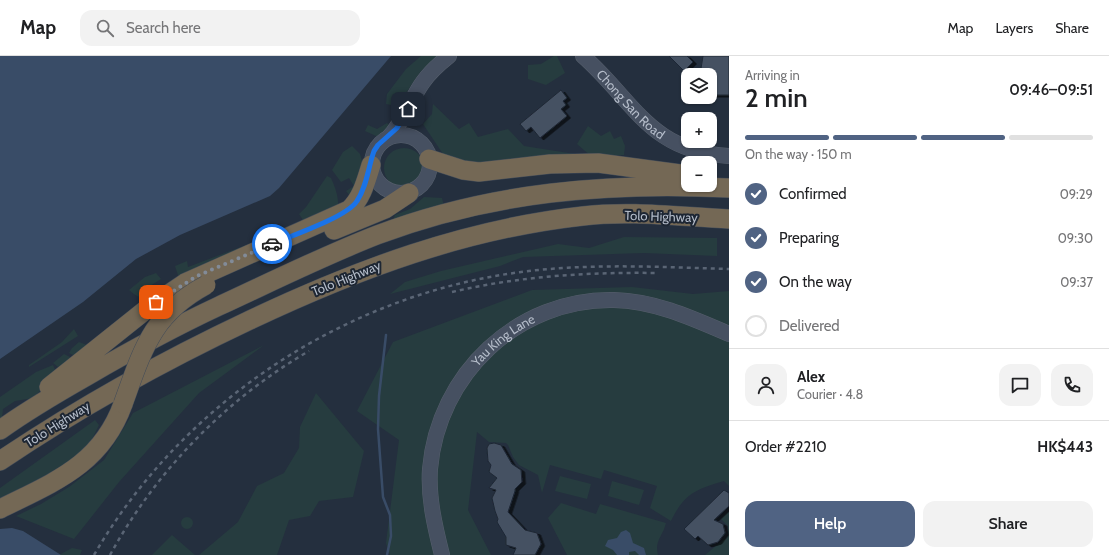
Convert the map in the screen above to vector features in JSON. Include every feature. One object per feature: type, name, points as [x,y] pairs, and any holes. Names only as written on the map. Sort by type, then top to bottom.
[{"type":"highway","points":[[429,159],[463,170],[479,172],[550,164],[598,163],[681,174]]},
{"type":"highway","points":[[16,418],[44,392],[104,342],[181,285],[197,276],[349,210],[356,203],[362,193],[371,165]]},
{"type":"highway","points":[[717,181],[729,184]]},
{"type":"highway","name":"Tolo Highway","points":[[0,430],[16,418],[128,352],[178,325],[333,254],[422,220],[494,202],[542,193],[580,189],[659,185],[729,188]]},
{"type":"highway","points":[[0,509],[66,476],[80,466],[96,451],[115,423],[140,357],[156,327],[180,302],[206,285],[253,263],[375,213],[409,193]]},
{"type":"highway","name":"Tolo Highway","points":[[0,461],[86,406],[196,345],[328,284],[401,257],[447,242],[494,231],[584,216],[609,214],[729,219]]},
{"type":"main road","points":[[414,99],[412,119],[420,142],[425,148],[429,159],[429,171],[426,179],[420,187],[409,193],[393,193],[380,186],[372,172],[372,158],[378,145],[389,137],[400,124],[414,99],[427,76],[449,56]]},
{"type":"main road","name":"Chong San Road","points":[[583,56],[632,109],[656,132],[678,145],[698,152],[729,156]]},
{"type":"main road","points":[[389,137],[405,135],[420,142]]},
{"type":"main road","name":"Yau King Lane","points":[[442,555],[436,533],[430,491],[430,469],[437,430],[453,392],[466,372],[496,341],[511,330],[542,314],[577,303],[602,300],[643,303],[672,310],[729,334]]},
{"type":"green space","points":[[421,56],[440,56],[421,71],[397,106],[386,104],[387,94],[406,69]]},
{"type":"green space","points":[[554,56],[557,56],[565,73],[546,85],[528,79],[528,65],[541,64]]},
{"type":"green space","points":[[433,104],[459,129],[469,123],[478,137],[508,129],[524,146],[575,154],[469,166],[443,154],[423,124],[432,114]]},
{"type":"green space","points":[[387,123],[391,127],[383,137],[376,136],[365,131],[368,125],[377,129]]},
{"type":"green space","points":[[588,126],[601,136],[610,131],[614,139],[621,136],[625,146],[624,155],[592,157],[577,144]]},
{"type":"green space","points":[[352,146],[360,154],[365,171],[350,196],[346,191],[354,186],[349,178],[341,182],[332,170],[343,152]]},
{"type":"green space","points":[[404,148],[415,151],[421,157],[424,168],[421,179],[415,185],[404,188],[393,185],[387,179],[384,168],[387,157],[393,151]]},
{"type":"green space","points":[[327,176],[331,178],[336,190],[338,210],[305,223],[299,214],[306,207]]},
{"type":"green space","points":[[424,197],[442,198],[444,206],[392,223],[395,215],[410,209]]},
{"type":"green space","points":[[624,237],[717,238],[717,256],[644,253],[523,257],[500,266],[390,294],[405,282],[441,271],[558,244],[589,248]]},
{"type":"green space","points":[[246,245],[261,245],[180,281],[175,266],[187,261],[188,267]]},
{"type":"green space","points":[[156,273],[161,279],[150,286],[150,294],[157,299],[150,304],[129,290],[145,277]]},
{"type":"green space","points":[[632,287],[693,294],[729,291],[729,486],[724,481],[698,490],[681,504],[671,521],[650,508],[657,486],[604,470],[601,479],[550,465],[542,493],[538,475],[519,465],[506,443],[489,442],[477,432],[468,510],[491,555],[390,555],[386,543],[399,440],[357,411],[393,342],[532,290]]},
{"type":"green space","points":[[74,329],[78,336],[29,367],[29,365],[62,342]]},
{"type":"green space","points":[[79,342],[87,345],[79,358],[69,353]]},
{"type":"green space","points":[[264,345],[199,393],[119,482],[74,539],[16,516],[41,504],[69,487],[104,460],[133,413]]},
{"type":"green space","points":[[64,354],[70,357],[69,364],[62,370],[53,363]]},
{"type":"green space","points":[[53,365],[57,374],[33,398],[15,401],[3,409],[2,418],[0,418],[0,397],[36,372]]},
{"type":"green space","points":[[316,393],[364,451],[353,497],[319,501],[310,516],[289,520],[277,555],[199,555],[238,522],[257,486],[284,473],[299,448],[300,427]]},
{"type":"green space","points":[[95,420],[99,425],[92,439],[73,460],[0,502],[0,488]]},
{"type":"green space","points":[[560,476],[591,484],[587,499],[555,491]]},
{"type":"green space","points":[[612,481],[644,490],[639,505],[608,496]]},
{"type":"green space","points":[[561,503],[596,514],[600,504],[666,523],[657,546],[658,555],[567,555],[548,518]]},
{"type":"green space","points":[[729,511],[729,555],[705,555],[728,536],[728,526],[721,519]]},
{"type":"green space","points":[[187,517],[191,519],[193,523],[191,527],[187,529],[183,527],[181,523],[183,519]]},
{"type":"green space","points":[[172,535],[195,555],[152,555]]},
{"type":"green space","points":[[72,548],[82,550],[80,555],[59,555]]},
{"type":"water","points":[[0,56],[391,56],[279,188],[270,196],[180,235],[136,259],[83,302],[0,359]]},
{"type":"water","points":[[12,528],[23,531],[61,555],[0,555],[0,529]]},
{"type":"water","points":[[626,530],[630,533],[633,543],[644,548],[646,555],[639,555],[635,551],[629,552],[629,555],[617,555],[613,550],[605,546],[608,540],[617,538],[621,532]]},
{"type":"building","points":[[669,56],[687,56],[693,62],[687,68],[681,68]]},
{"type":"building","points":[[703,56],[729,56],[729,95],[717,95],[717,68],[701,68]]},
{"type":"building","points":[[561,90],[567,98],[563,101],[566,105],[561,109],[567,116],[540,138],[531,127],[526,131],[520,124]]},
{"type":"building","points":[[494,443],[501,445],[512,464],[521,470],[522,482],[515,489],[508,512],[525,530],[537,533],[541,544],[535,555],[513,555],[516,548],[506,545],[506,537],[497,522],[498,519],[492,498],[496,490],[489,488],[497,478],[489,472],[491,465],[488,461],[487,448],[489,444]]},
{"type":"building","points":[[724,490],[729,493],[729,506],[714,520],[723,524],[725,533],[718,542],[708,545],[698,536],[695,539],[684,529]]},
{"type":"waterway","points":[[386,335],[379,396],[378,429],[383,497],[390,515],[391,536],[387,555]]},
{"type":"railway","points":[[94,555],[131,500],[174,449],[222,404],[275,365],[332,331],[393,304],[456,284],[521,272],[573,267],[729,269]]},
{"type":"railway","points":[[452,292],[503,282],[554,276],[605,273],[657,273]]},
{"type":"railway","points":[[110,555],[128,524],[149,494],[171,466],[196,440],[222,414],[249,391],[309,351]]},
{"type":"way so far","points":[[156,302],[197,276],[272,244]]},
{"type":"route","points":[[272,244],[338,216],[352,207],[362,193],[374,151],[378,145],[389,137],[397,128],[408,109]]}]
